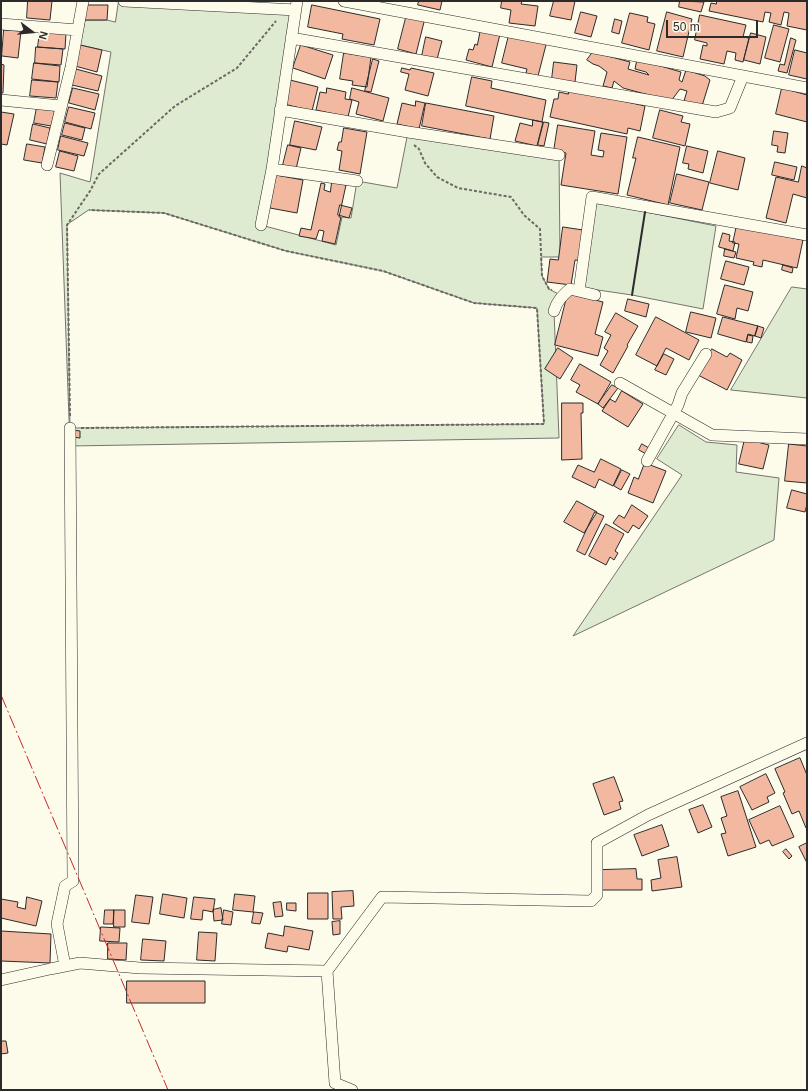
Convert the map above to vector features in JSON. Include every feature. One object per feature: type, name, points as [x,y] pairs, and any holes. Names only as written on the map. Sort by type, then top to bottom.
[{"type":"street","points":[[47,165],[71,67],[83,1]]},
{"type":"street","points":[[124,1],[284,10],[297,6],[272,169],[261,225]]},
{"type":"street","points":[[344,1],[807,88]]},
{"type":"street","points":[[1,24],[78,30]]},
{"type":"street","points":[[292,38],[716,112],[730,108],[743,76]]},
{"type":"street","points":[[1,100],[61,106]]},
{"type":"street","points":[[280,110],[408,132],[559,155]]},
{"type":"street","points":[[272,169],[357,181]]},
{"type":"street","points":[[579,291],[592,197],[807,235]]},
{"type":"street","points":[[554,311],[562,296],[570,289],[595,295]]},
{"type":"street","points":[[647,461],[674,413],[682,394],[706,354]]},
{"type":"street","points":[[620,383],[712,435],[807,439]]},
{"type":"street","points":[[65,966],[57,924],[65,886],[73,881],[70,428]]},
{"type":"street","points":[[352,1090],[335,1083],[327,971],[382,897],[591,901],[597,895],[597,843],[648,815],[807,743]]},
{"type":"street","points":[[1,980],[80,963],[140,968],[327,971]]},
{"type":"path","points":[[89,210],[164,213],[286,251],[383,271],[474,303],[537,308],[544,424],[70,428],[67,225],[90,191],[99,174],[175,106],[237,68],[284,10]]},
{"type":"path","points":[[408,132],[410,141],[419,149],[425,163],[438,177],[458,188],[511,197],[524,215],[540,229],[542,276],[549,289],[562,296]]},
{"type":"green space","points":[[119,1],[296,10],[261,225],[336,245],[342,217],[351,218],[357,181],[397,188],[408,132],[559,155],[560,257],[541,257],[542,276],[549,289],[562,296],[554,311],[559,438],[70,446],[60,173],[90,182],[111,52],[80,45],[85,20],[107,20],[115,22]],"holes":[[[89,210],[164,213],[286,251],[383,271],[474,303],[537,308],[544,424],[70,428],[67,225]]]},
{"type":"green space","points":[[596,202],[716,226],[703,309],[632,295],[584,288]]},
{"type":"green space","points":[[792,287],[807,289],[807,398],[731,390]]},
{"type":"green space","points":[[679,425],[706,442],[737,445],[736,472],[779,478],[774,540],[573,636],[682,475],[657,459]]},
{"type":"building","points":[[28,1],[52,1],[50,20],[27,18]]},
{"type":"building","points":[[419,1],[442,1],[440,10],[418,5]]},
{"type":"building","points":[[502,1],[522,1],[521,4],[538,6],[535,26],[509,23],[511,10],[501,8]]},
{"type":"building","points":[[554,1],[575,1],[571,20],[550,16]]},
{"type":"building","points":[[680,1],[704,2],[701,12],[679,7]]},
{"type":"building","points":[[717,1],[807,1],[807,30],[787,26],[789,13],[784,12],[781,25],[769,22],[771,13],[765,12],[763,22],[709,11],[711,3],[716,4]]},
{"type":"building","points":[[86,5],[108,5],[107,20],[85,20]]},
{"type":"building","points":[[312,5],[380,19],[374,45],[342,39],[343,34],[308,27]]},
{"type":"building","points":[[581,12],[597,16],[591,37],[575,33]]},
{"type":"building","points":[[667,12],[692,19],[683,57],[657,51]]},
{"type":"building","points":[[630,13],[648,17],[647,22],[655,24],[649,50],[622,43]]},
{"type":"building","points":[[407,14],[425,18],[416,54],[398,49]]},
{"type":"building","points":[[700,15],[746,25],[743,37],[749,38],[743,62],[735,60],[736,53],[727,51],[724,64],[700,59],[703,45],[707,46],[707,43],[695,40]]},
{"type":"building","points":[[615,19],[622,21],[619,34],[612,32]]},
{"type":"building","points":[[774,25],[789,29],[780,62],[765,58]]},
{"type":"building","points":[[481,29],[500,34],[492,67],[466,60],[469,49],[473,50],[475,44],[477,45]]},
{"type":"building","points":[[4,30],[21,31],[18,58],[2,56]]},
{"type":"building","points":[[40,31],[66,33],[65,49],[38,47]]},
{"type":"building","points":[[751,33],[766,37],[760,64],[744,60]]},
{"type":"building","points":[[509,35],[547,41],[538,76],[526,73],[527,69],[502,63]]},
{"type":"building","points":[[426,37],[442,41],[437,59],[422,56]]},
{"type":"building","points":[[791,38],[796,40],[787,73],[778,71],[780,64],[784,65]]},
{"type":"building","points":[[80,45],[102,50],[97,72],[75,66]]},
{"type":"building","points":[[301,45],[333,55],[325,79],[293,68]]},
{"type":"building","points":[[36,47],[63,49],[61,65],[35,63]]},
{"type":"building","points":[[795,50],[807,53],[807,79],[789,75]]},
{"type":"building","points":[[593,52],[630,62],[628,69],[649,75],[646,72],[635,69],[637,59],[681,72],[679,80],[682,82],[686,70],[705,76],[710,80],[702,106],[684,101],[687,91],[680,89],[671,101],[623,88],[614,81],[612,88],[603,86],[607,72],[587,60]]},
{"type":"building","points":[[344,53],[371,57],[367,87],[352,85],[353,81],[340,79]]},
{"type":"building","points":[[373,59],[379,61],[371,92],[365,91]]},
{"type":"building","points":[[554,62],[577,65],[575,82],[552,79]]},
{"type":"building","points":[[34,63],[60,66],[59,82],[32,79]]},
{"type":"building","points":[[1,64],[4,65],[3,93],[1,93]]},
{"type":"building","points":[[402,68],[410,70],[411,68],[434,73],[428,96],[405,90],[409,74],[401,72]]},
{"type":"building","points":[[76,69],[102,76],[98,91],[72,85]]},
{"type":"building","points":[[472,77],[492,81],[491,88],[546,100],[542,122],[466,106]]},
{"type":"building","points":[[32,80],[58,82],[56,98],[30,96]]},
{"type":"building","points":[[290,80],[318,87],[312,111],[284,104]]},
{"type":"building","points":[[73,88],[99,94],[95,110],[69,103]]},
{"type":"building","points":[[327,88],[346,92],[345,99],[352,100],[348,117],[316,110],[320,92],[326,93]]},
{"type":"building","points":[[352,88],[389,98],[383,121],[356,114],[359,102],[350,99]]},
{"type":"building","points":[[782,88],[807,95],[807,122],[776,114]]},
{"type":"building","points":[[569,89],[645,106],[640,131],[628,128],[627,134],[550,117],[554,99],[558,99],[559,92],[568,94]]},
{"type":"building","points":[[416,101],[425,103],[419,129],[397,124],[402,103],[415,106]]},
{"type":"building","points":[[426,103],[494,116],[490,139],[422,126]]},
{"type":"building","points":[[37,107],[55,111],[51,126],[34,123]]},
{"type":"building","points":[[69,107],[95,113],[91,129],[65,122]]},
{"type":"building","points":[[660,110],[683,116],[681,122],[690,124],[685,146],[653,138]]},
{"type":"building","points":[[1,112],[14,114],[7,145],[1,144]]},
{"type":"building","points":[[533,120],[543,122],[537,146],[515,141],[520,123],[532,126]]},
{"type":"building","points":[[295,121],[322,127],[316,150],[290,145]]},
{"type":"building","points":[[544,122],[549,123],[544,146],[538,145]]},
{"type":"building","points":[[65,123],[85,128],[82,140],[62,135]]},
{"type":"building","points":[[33,124],[50,128],[47,144],[30,140]]},
{"type":"building","points":[[558,125],[595,131],[591,155],[603,157],[604,151],[598,150],[601,133],[627,137],[618,194],[561,185],[566,153],[554,151]]},
{"type":"building","points":[[344,128],[367,132],[360,174],[339,170],[342,151],[337,150],[339,142],[341,142]]},
{"type":"building","points":[[774,131],[788,133],[785,153],[777,152],[778,146],[772,145]]},
{"type":"building","points":[[61,136],[88,143],[84,156],[58,150]]},
{"type":"building","points":[[638,137],[680,147],[668,205],[627,195],[636,158],[633,158]]},
{"type":"building","points":[[27,144],[45,147],[42,163],[24,160]]},
{"type":"building","points":[[288,145],[301,148],[296,169],[283,165]]},
{"type":"building","points":[[687,146],[708,151],[703,173],[688,169],[689,164],[683,163]]},
{"type":"building","points":[[60,151],[78,156],[74,171],[56,167]]},
{"type":"building","points":[[718,151],[745,158],[738,190],[710,183]]},
{"type":"building","points":[[775,162],[797,167],[794,180],[772,175]]},
{"type":"building","points":[[802,166],[807,168],[807,198],[793,194],[786,223],[766,218],[776,177],[798,182]]},
{"type":"building","points":[[677,174],[709,182],[702,210],[670,203]]},
{"type":"building","points":[[276,175],[303,180],[297,213],[270,208]]},
{"type":"building","points":[[332,182],[346,185],[335,244],[322,241],[324,231],[319,230],[316,239],[299,236],[301,228],[311,230],[321,183],[325,184],[324,190],[330,192]]},
{"type":"building","points":[[340,205],[352,208],[349,218],[338,215]]},
{"type":"building","points":[[737,225],[803,240],[797,268],[763,260],[762,267],[753,265],[754,262],[736,258],[739,244],[733,243]]},
{"type":"building","points":[[563,227],[583,230],[583,261],[575,260],[571,285],[547,282],[550,259],[558,260]]},
{"type":"building","points":[[723,233],[730,235],[729,241],[735,242],[733,251],[719,247]]},
{"type":"building","points":[[725,249],[736,252],[734,258],[724,256]]},
{"type":"building","points":[[726,261],[749,267],[744,285],[721,279]]},
{"type":"building","points":[[783,265],[793,268],[792,273],[782,270]]},
{"type":"building","points":[[725,285],[753,292],[748,311],[737,308],[735,319],[717,314]]},
{"type":"building","points":[[568,293],[603,302],[595,334],[603,337],[598,356],[555,345]]},
{"type":"building","points":[[628,299],[649,304],[646,317],[625,311]]},
{"type":"building","points":[[691,312],[716,318],[711,338],[686,332]]},
{"type":"building","points":[[616,313],[638,326],[613,373],[600,365],[608,351],[604,348],[611,335],[605,332]]},
{"type":"building","points":[[656,317],[699,340],[689,360],[666,348],[657,366],[636,355]]},
{"type":"building","points":[[723,317],[758,326],[755,336],[748,334],[746,342],[718,334]]},
{"type":"building","points":[[758,326],[764,328],[761,338],[755,336]]},
{"type":"building","points":[[748,335],[753,336],[752,343],[747,342]]},
{"type":"building","points":[[558,348],[573,358],[560,379],[545,369]]},
{"type":"building","points":[[712,349],[727,357],[730,353],[742,360],[727,390],[698,375]]},
{"type":"building","points":[[664,354],[674,359],[666,375],[655,370]]},
{"type":"building","points":[[580,364],[611,382],[598,404],[576,392],[580,385],[571,380]]},
{"type":"building","points":[[612,385],[618,388],[603,408],[598,404]]},
{"type":"building","points":[[622,391],[643,404],[628,427],[602,411],[610,399],[615,402]]},
{"type":"building","points":[[562,403],[583,403],[583,413],[581,413],[582,459],[562,460]]},
{"type":"building","points":[[73,430],[80,431],[80,438],[72,437]]},
{"type":"building","points":[[745,439],[769,445],[763,469],[739,464]]},
{"type":"building","points":[[642,444],[649,448],[646,454],[639,450]]},
{"type":"building","points":[[789,444],[807,446],[807,483],[785,481]]},
{"type":"building","points":[[601,459],[621,469],[613,486],[599,479],[595,488],[572,477],[578,465],[594,472]]},
{"type":"building","points":[[645,463],[666,471],[653,503],[628,493],[634,477],[638,479]]},
{"type":"building","points":[[622,470],[630,474],[621,490],[614,486]]},
{"type":"building","points":[[792,490],[807,494],[805,512],[787,508]]},
{"type":"building","points":[[577,501],[597,512],[584,533],[564,522]]},
{"type":"building","points":[[632,505],[648,516],[639,529],[633,525],[628,533],[613,523],[619,515],[624,518]]},
{"type":"building","points":[[595,512],[604,516],[585,555],[577,551]]},
{"type":"building","points":[[606,524],[624,534],[615,551],[618,553],[614,560],[610,557],[606,565],[589,556]]},
{"type":"building","points":[[800,758],[807,775],[806,828],[799,811],[792,814],[783,793],[785,792],[775,769]]},
{"type":"building","points":[[766,774],[775,793],[767,797],[769,802],[752,810],[740,787]]},
{"type":"building","points":[[614,777],[623,801],[619,802],[621,809],[604,815],[593,784]]},
{"type":"building","points":[[738,791],[756,847],[728,856],[721,834],[726,833],[721,818],[727,816],[721,797]]},
{"type":"building","points":[[703,805],[712,827],[698,833],[689,810]]},
{"type":"building","points":[[780,806],[794,837],[772,846],[769,840],[760,844],[749,820]]},
{"type":"building","points":[[662,825],[669,846],[642,856],[634,835]]},
{"type":"building","points":[[807,843],[807,863],[799,847]]},
{"type":"building","points":[[786,849],[792,856],[789,859],[783,852]]},
{"type":"building","points":[[677,857],[682,887],[652,891],[651,880],[661,878],[658,860]]},
{"type":"building","points":[[636,869],[637,879],[642,879],[642,890],[602,890],[602,870]]},
{"type":"building","points":[[353,891],[354,906],[341,907],[342,919],[333,919],[332,892]]},
{"type":"building","points":[[308,893],[328,893],[328,919],[308,919]]},
{"type":"building","points":[[163,894],[187,898],[184,918],[160,914]]},
{"type":"building","points":[[235,894],[255,896],[253,912],[233,910]]},
{"type":"building","points":[[136,895],[153,897],[149,924],[132,922]]},
{"type":"building","points":[[27,897],[42,901],[36,926],[1,918],[1,899],[18,902],[17,907],[25,909]]},
{"type":"building","points":[[194,897],[215,899],[213,912],[203,910],[202,920],[191,919]]},
{"type":"building","points":[[281,902],[283,916],[275,917],[273,903]]},
{"type":"building","points":[[287,903],[296,903],[296,911],[287,910]]},
{"type":"building","points":[[221,908],[223,920],[214,921],[213,910]]},
{"type":"building","points":[[105,910],[114,910],[113,924],[104,924]]},
{"type":"building","points":[[114,910],[125,910],[125,927],[114,927]]},
{"type":"building","points":[[224,910],[233,912],[231,925],[222,924]]},
{"type":"building","points":[[254,912],[263,913],[260,924],[252,923]]},
{"type":"building","points":[[340,921],[340,934],[333,935],[332,922]]},
{"type":"building","points":[[285,926],[313,931],[309,950],[288,946],[287,952],[265,948],[268,933],[283,936]]},
{"type":"building","points":[[101,927],[120,928],[119,942],[100,941]]},
{"type":"building","points":[[1,931],[51,934],[50,963],[1,961]]},
{"type":"building","points":[[199,932],[217,933],[215,961],[197,960]]},
{"type":"building","points":[[143,939],[166,941],[164,961],[141,960]]},
{"type":"building","points":[[108,943],[127,943],[126,960],[108,959]]},
{"type":"building","points":[[127,981],[205,981],[205,1003],[127,1003]]},
{"type":"building","points":[[1,1041],[6,1041],[8,1053],[1,1054]]},
{"type":"wall","points":[[632,295],[645,212]]},
{"type":"power","points":[[1,695],[168,1090]]}]
